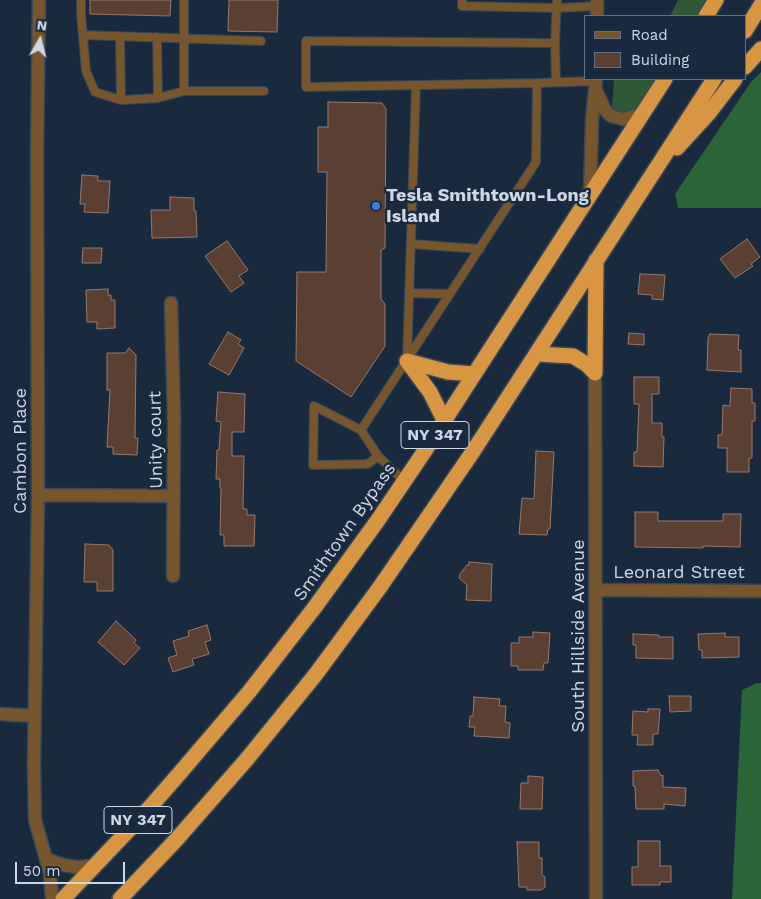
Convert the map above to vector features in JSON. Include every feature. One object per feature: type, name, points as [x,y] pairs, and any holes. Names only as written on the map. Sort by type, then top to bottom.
[{"type":"highway","points":[[707,15],[716,0]]},
{"type":"highway","points":[[746,29],[761,6]]},
{"type":"highway","points":[[746,66],[761,50]]},
{"type":"highway","name":"Smithtown Bypass","points":[[63,899],[168,787],[260,678],[336,578],[404,481],[664,80]]},
{"type":"highway","name":"NY 347","points":[[120,899],[212,800],[253,752],[316,674],[412,543],[713,80]]},
{"type":"highway","points":[[647,181],[709,113],[734,80]]},
{"type":"highway","points":[[595,373],[596,260]]},
{"type":"highway","points":[[536,354],[573,356],[586,364],[595,373]]},
{"type":"highway","points":[[407,361],[440,370],[474,374]]},
{"type":"highway","points":[[407,361],[430,392],[444,420]]},
{"type":"street","name":"Cambon Place","points":[[39,0],[35,820],[52,882],[52,899]]},
{"type":"street","points":[[596,83],[605,110],[614,117],[623,119],[642,114]]},
{"type":"street","points":[[590,194],[592,122],[596,83]]},
{"type":"street","name":"Unity court","points":[[171,303],[174,418],[173,576]]},
{"type":"street","name":"South Hillside Avenue","points":[[595,373],[597,590],[596,899]]},
{"type":"street","points":[[38,496],[174,496]]},
{"type":"street","name":"Leonard Street","points":[[597,590],[761,591]]},
{"type":"street","points":[[0,714],[35,716]]},
{"type":"street","points":[[47,859],[63,866],[95,866]]},
{"type":"lane","points":[[82,0],[86,71],[95,92],[121,100],[158,98],[184,91],[264,91]]},
{"type":"lane","points":[[184,0],[184,91]]},
{"type":"lane","points":[[462,0],[462,6],[557,4],[597,7]]},
{"type":"lane","points":[[556,82],[557,4]]},
{"type":"lane","points":[[83,35],[262,41]]},
{"type":"lane","points":[[120,36],[121,100]]},
{"type":"lane","points":[[157,37],[158,98]]},
{"type":"lane","points":[[555,43],[306,41],[306,87],[556,82],[596,83]]},
{"type":"lane","points":[[361,430],[536,162],[537,83]]},
{"type":"lane","points":[[407,361],[416,85]]},
{"type":"lane","points":[[411,244],[480,249]]},
{"type":"lane","points":[[409,293],[450,294]]},
{"type":"lane","points":[[378,456],[368,464],[313,465],[314,406],[361,430],[378,456],[404,481]]},
{"type":"green space","points":[[678,0],[707,0],[697,15],[670,15]]},
{"type":"green space","points":[[761,72],[761,208],[678,208],[675,194],[751,82]]},
{"type":"green space","points":[[614,80],[656,80],[635,114],[619,117],[612,108]]},
{"type":"green space","points":[[761,683],[761,899],[732,899],[742,690]]},
{"type":"building","points":[[90,0],[171,0],[170,16],[90,14]]},
{"type":"building","points":[[229,0],[278,0],[277,32],[228,31]]},
{"type":"building","points":[[328,102],[382,103],[386,109],[385,248],[381,250],[381,299],[385,304],[385,346],[351,397],[296,361],[297,272],[326,272],[327,172],[318,172],[318,127],[328,127]]},
{"type":"building","points":[[82,175],[98,176],[98,181],[110,181],[108,213],[84,212],[85,204],[80,204]]},
{"type":"building","points":[[170,197],[194,198],[197,237],[152,238],[151,210],[170,210]]},
{"type":"building","points":[[747,239],[760,257],[751,264],[753,266],[735,278],[720,259]]},
{"type":"building","points":[[227,241],[248,270],[239,276],[244,283],[231,292],[205,256]]},
{"type":"building","points":[[83,248],[102,248],[101,263],[82,263]]},
{"type":"building","points":[[640,274],[665,275],[663,300],[652,299],[652,295],[638,294]]},
{"type":"building","points":[[108,289],[108,295],[111,295],[111,300],[115,300],[115,328],[97,329],[97,322],[87,322],[86,290]]},
{"type":"building","points":[[228,332],[241,340],[238,344],[244,348],[229,375],[209,364]]},
{"type":"building","points":[[629,333],[644,334],[644,345],[628,344]]},
{"type":"building","points":[[710,334],[739,335],[738,350],[741,350],[741,372],[707,370],[708,338]]},
{"type":"building","points":[[129,348],[136,355],[135,438],[138,438],[137,455],[113,454],[113,447],[107,447],[110,390],[107,390],[107,353],[125,353]]},
{"type":"building","points":[[634,377],[659,377],[659,394],[652,394],[652,423],[662,423],[662,437],[664,437],[663,467],[634,466],[634,452],[637,452],[639,404],[634,404]]},
{"type":"building","points":[[731,388],[752,389],[752,403],[755,403],[755,421],[752,421],[752,458],[749,458],[749,472],[727,472],[727,448],[718,448],[718,435],[722,435],[723,405],[730,406]]},
{"type":"building","points":[[218,392],[245,394],[244,432],[232,432],[232,456],[244,456],[243,509],[247,509],[247,515],[255,515],[254,546],[224,546],[224,535],[220,535],[221,488],[220,479],[216,479],[217,450],[219,450],[221,422],[216,421]]},
{"type":"building","points":[[536,451],[554,452],[550,529],[548,529],[547,535],[519,534],[522,498],[534,499]]},
{"type":"building","points":[[635,512],[658,512],[658,521],[723,521],[723,514],[741,514],[740,547],[635,547]]},
{"type":"building","points":[[85,544],[109,545],[113,550],[113,591],[97,591],[97,582],[84,582]]},
{"type":"building","points":[[469,562],[492,564],[491,601],[466,600],[467,585],[459,578],[460,574],[469,565]]},
{"type":"building","points":[[116,621],[136,640],[134,643],[140,648],[124,665],[98,642]]},
{"type":"building","points":[[207,625],[211,640],[205,642],[209,654],[192,659],[194,665],[173,672],[168,658],[177,655],[173,641],[189,636],[188,631]]},
{"type":"building","points":[[533,632],[550,633],[548,663],[544,663],[543,670],[518,670],[518,666],[511,666],[511,643],[519,643],[519,637],[533,637]]},
{"type":"building","points":[[725,633],[725,637],[739,637],[739,657],[702,658],[702,650],[699,650],[698,634]]},
{"type":"building","points":[[633,634],[673,637],[673,659],[636,658],[636,645],[633,645]]},
{"type":"building","points":[[669,696],[691,696],[691,711],[670,712]]},
{"type":"building","points":[[474,697],[500,699],[499,706],[506,706],[505,722],[510,723],[509,738],[474,736],[475,727],[469,727],[470,716],[473,716]]},
{"type":"building","points":[[648,709],[660,709],[658,734],[653,734],[653,745],[637,745],[638,735],[632,735],[633,711],[648,712]]},
{"type":"building","points":[[658,770],[661,776],[663,775],[663,787],[686,788],[685,806],[664,804],[664,809],[636,809],[633,771]]},
{"type":"building","points":[[528,776],[543,777],[542,809],[520,809],[521,783],[528,783]]},
{"type":"building","points":[[638,841],[660,841],[660,866],[671,866],[671,882],[660,882],[660,885],[632,885],[632,867],[638,867]]},
{"type":"building","points":[[517,842],[539,842],[539,858],[542,858],[542,875],[545,877],[545,887],[541,890],[527,890],[527,887],[519,887]]},
{"type":"place","name":"Tesla Smithtown-Long Island","points":[[376,206]]}]
